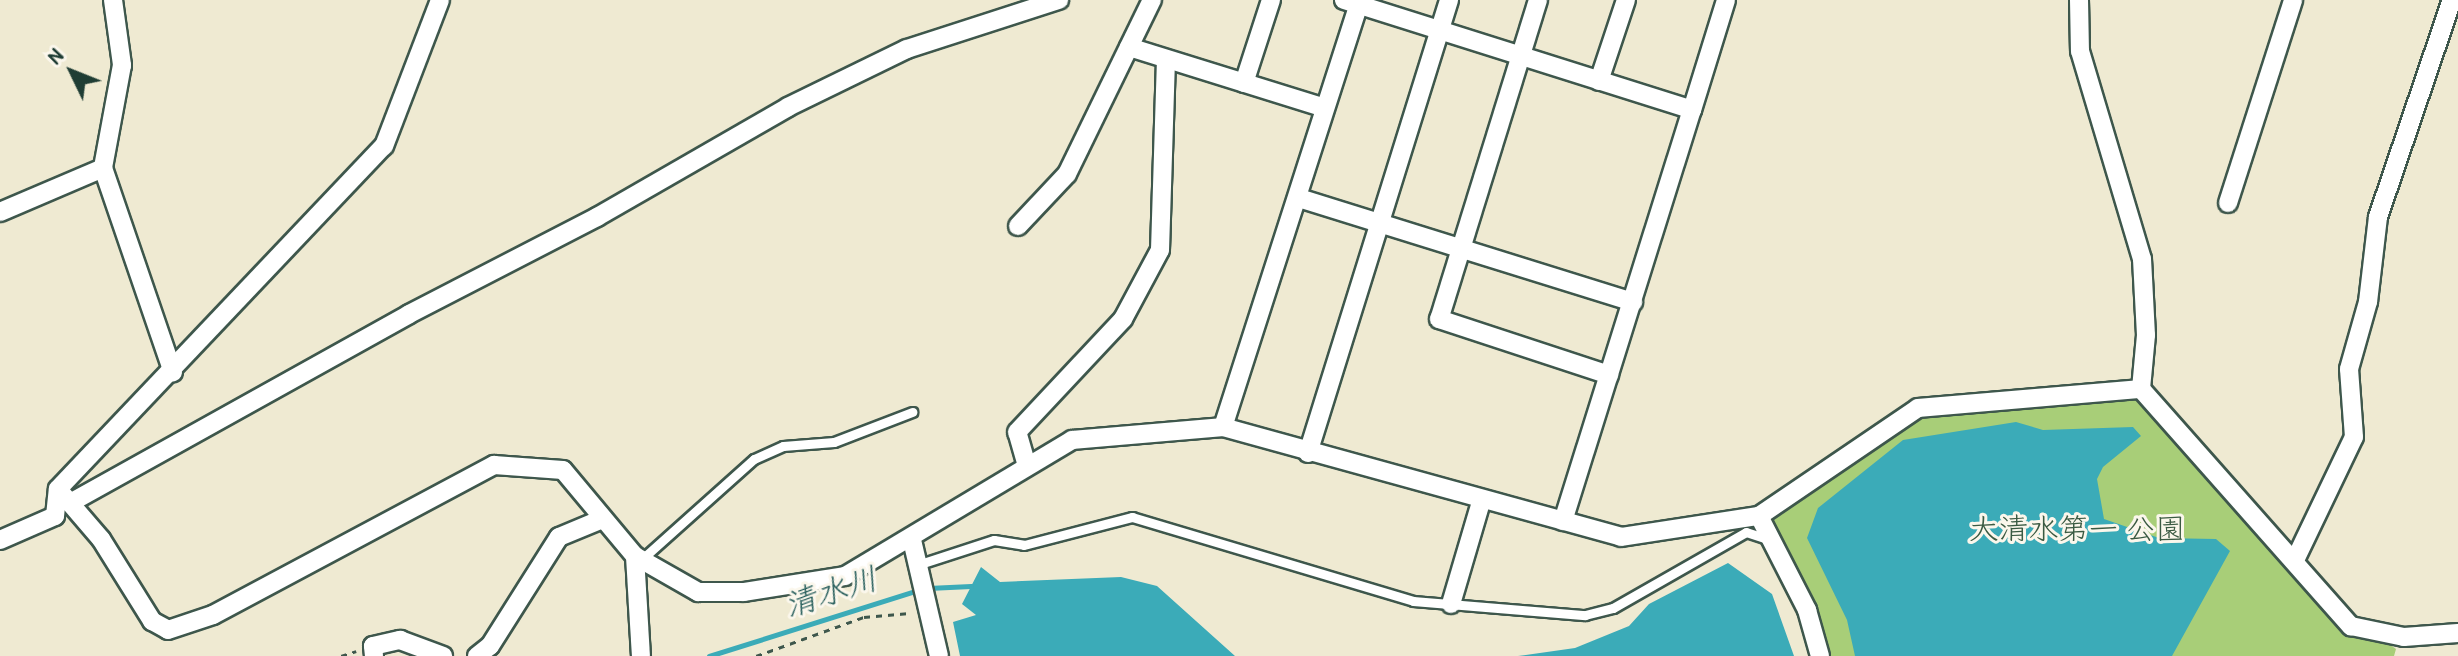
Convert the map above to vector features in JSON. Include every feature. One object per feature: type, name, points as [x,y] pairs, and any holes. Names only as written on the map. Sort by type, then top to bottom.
[{"type":"street","points":[[113,0],[122,65],[103,168],[173,372]]},
{"type":"street","points":[[0,540],[55,516],[64,496],[173,372],[384,146],[440,0]]},
{"type":"street","points":[[64,496],[597,217],[788,107],[907,49],[1059,0]]},
{"type":"street","points":[[1018,226],[1067,174],[1152,0]]},
{"type":"street","points":[[1244,83],[1271,0]]},
{"type":"street","points":[[1308,453],[1449,0]]},
{"type":"street","points":[[1538,0],[1439,319],[1609,375]]},
{"type":"street","points":[[1599,81],[1626,0]]},
{"type":"street","points":[[1563,521],[1726,0]]},
{"type":"street","points":[[2079,0],[2080,51],[2142,259],[2146,335],[2141,389],[2351,626],[2404,637],[2458,633]]},
{"type":"street","points":[[2228,203],[2293,0]]},
{"type":"street","points":[[2295,560],[2354,437],[2349,369],[2368,302],[2378,217],[2452,0]]},
{"type":"street","points":[[1223,427],[1299,198],[1354,1],[1692,110]]},
{"type":"street","points":[[1129,47],[1325,108]]},
{"type":"street","points":[[1027,466],[1017,432],[1123,319],[1160,250],[1166,60]]},
{"type":"street","points":[[0,212],[103,168]]},
{"type":"street","points":[[1299,198],[1633,302]]},
{"type":"street","points":[[64,496],[101,539],[152,621],[168,630],[213,615],[494,465],[563,470],[600,520],[638,558],[698,592],[744,592],[845,576],[912,540],[1072,440],[1223,427],[1308,453],[1621,537],[1759,516],[1918,408],[2141,389]]},
{"type":"street","points":[[1451,604],[1482,499]]},
{"type":"street","points":[[1759,516],[1807,610],[1820,656]]},
{"type":"street","points":[[477,656],[490,646],[551,546],[600,520]]},
{"type":"street","points":[[912,540],[939,656]]},
{"type":"street","points":[[638,558],[641,656]]},
{"type":"street","points":[[2402,656],[2404,637]]},
{"type":"street","points":[[374,656],[373,646],[400,640],[443,656]]},
{"type":"lane","points":[[638,558],[754,459],[783,446],[834,442],[912,412]]},
{"type":"lane","points":[[921,570],[994,540],[1024,545],[1132,517],[1413,601],[1585,615],[1613,608],[1746,532],[1758,533],[1776,547]]},
{"type":"path","points":[[756,656],[864,617],[929,610]]},
{"type":"green space","name":"大清水第一 公園","points":[[2139,396],[2347,635],[2385,641],[2396,649],[2394,656],[1828,656],[1817,617],[1772,519],[1921,412]]},
{"type":"water","name":"大清水第一 公園","points":[[2016,422],[2043,430],[2133,427],[2141,436],[2103,467],[2097,479],[2104,519],[2159,538],[2216,539],[2230,551],[2172,656],[1855,656],[1847,620],[1807,538],[1818,508],[1903,440]]},
{"type":"water","points":[[1728,563],[1772,594],[1794,656],[1518,656],[1575,648],[1629,626],[1649,604]]},
{"type":"water","points":[[981,567],[1000,582],[1121,577],[1157,586],[1235,656],[960,656],[953,622],[976,615],[962,604]]},
{"type":"waterway","name":"清水川","points":[[928,588],[971,586]]},
{"type":"waterway","name":"清水川","points":[[709,656],[918,590]]}]
